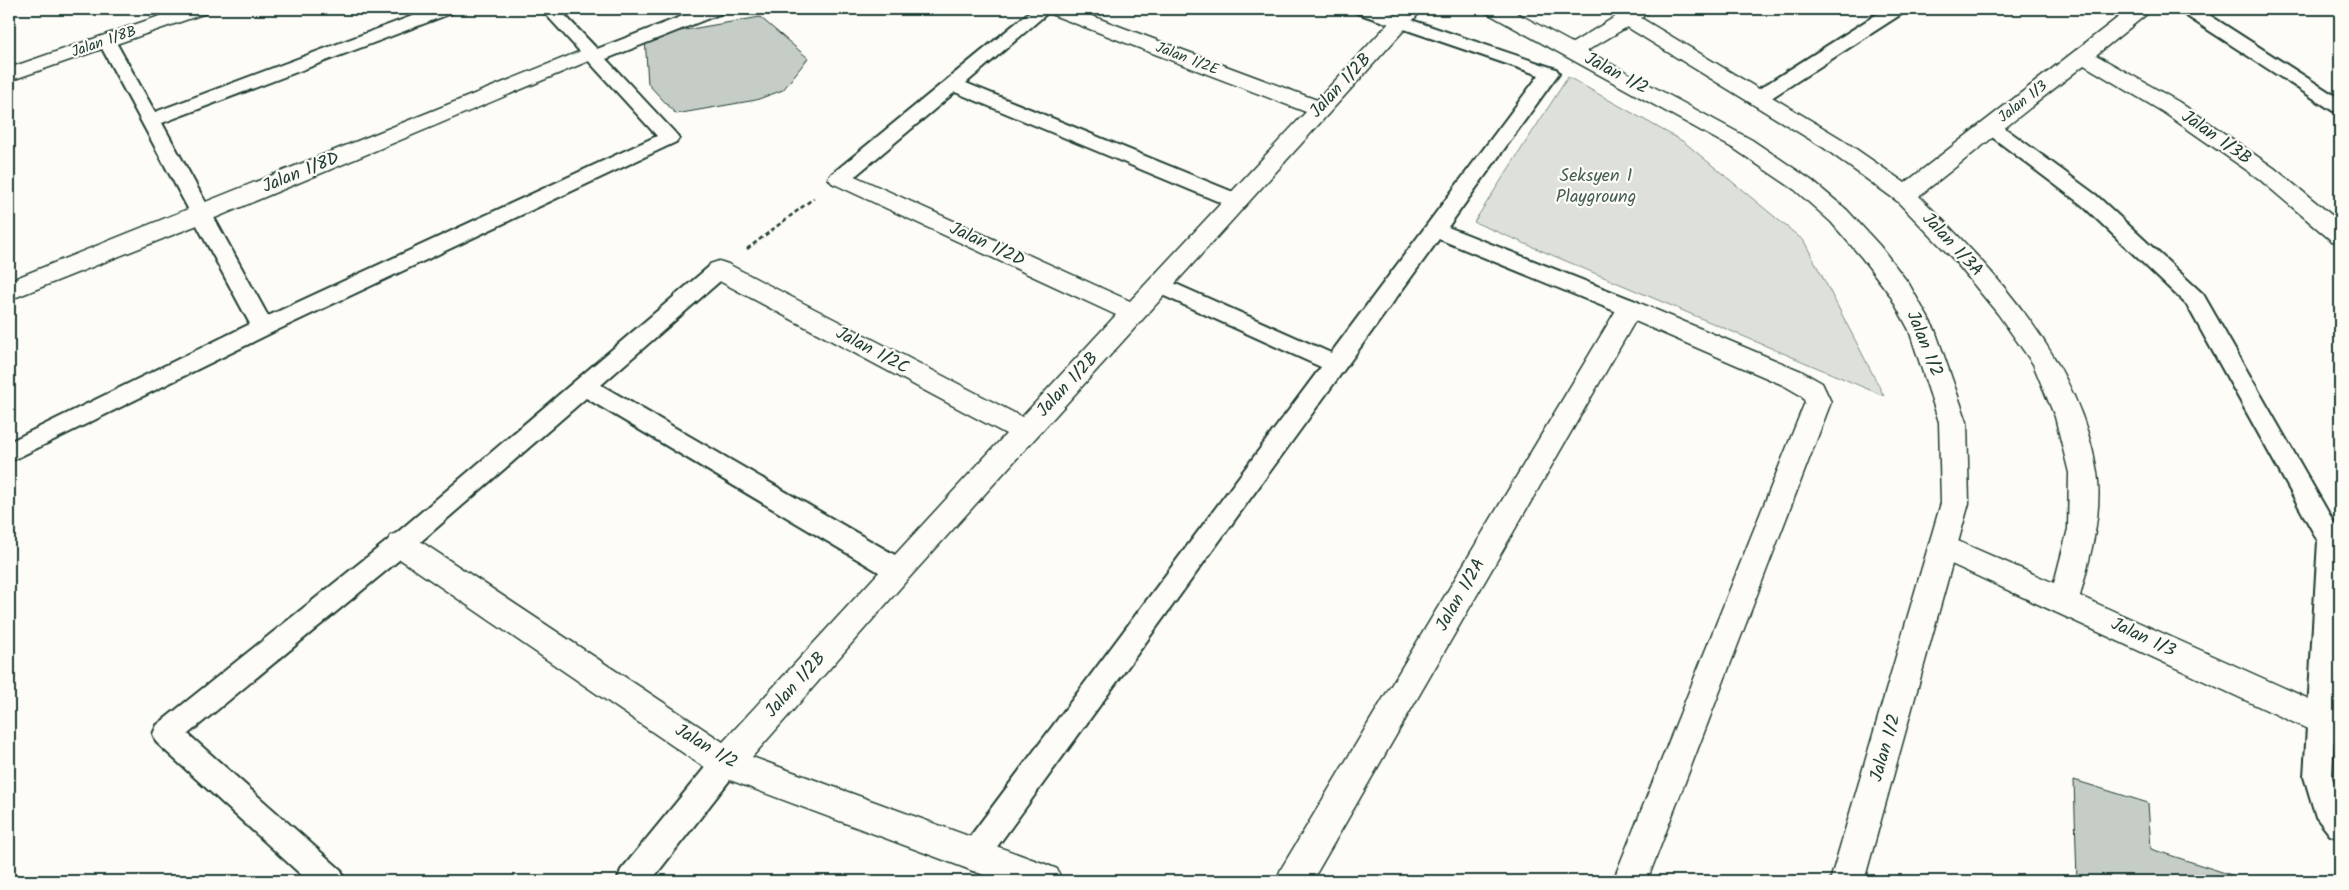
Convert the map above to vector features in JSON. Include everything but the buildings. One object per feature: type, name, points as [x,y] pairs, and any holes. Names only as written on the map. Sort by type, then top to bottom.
[{"type":"street","name":"Jalan 1/8B","points":[[9,75],[199,9]]},
{"type":"street","name":"Jalan 1/2E","points":[[1055,9],[1320,109]]},
{"type":"street","name":"Jalan 1/2","points":[[1494,9],[1744,145],[1803,184],[1839,216],[1871,252],[1894,282],[1922,330],[1954,422],[1955,503],[1944,547],[1847,881]]},
{"type":"street","name":"Jalan 1/3","points":[[1906,195],[2141,9]]},
{"type":"street","points":[[1573,51],[1635,12]]},
{"type":"street","name":"Jalan 1/3A","points":[[1635,12],[1758,98],[1832,143],[1906,195],[1963,254],[2008,308],[2044,360],[2069,417],[2083,473],[2082,529],[2064,601]]},
{"type":"street","name":"Jalan 1/2B","points":[[726,763],[898,570],[1407,15]]},
{"type":"street","name":"Jalan 1/8D","points":[[9,291],[593,55]]},
{"type":"street","name":"Jalan 1/3B","points":[[2082,55],[2171,107],[2266,173],[2340,235]]},
{"type":"street","name":"Jalan 1/2D","points":[[840,178],[1134,313]]},
{"type":"street","name":"Jalan 1/2C","points":[[719,270],[1025,431]]},
{"type":"street","points":[[1630,308],[1792,378],[1813,390],[1818,402],[1630,881]]},
{"type":"street","name":"Jalan 1/2A","points":[[1293,881],[1630,308]]},
{"type":"street","name":"Jalan 1/2","points":[[401,544],[726,763],[973,856],[1045,881]]},
{"type":"street","name":"Jalan 1/3","points":[[1944,547],[2330,725]]},
{"type":"lane","points":[[150,121],[446,9]]},
{"type":"lane","points":[[9,453],[263,327],[669,138],[550,9]]},
{"type":"lane","points":[[593,55],[716,9]]},
{"type":"lane","points":[[840,178],[1043,9]]},
{"type":"lane","points":[[973,856],[1550,73],[1407,15],[1363,9]]},
{"type":"lane","points":[[1758,98],[1897,9]]},
{"type":"lane","points":[[2188,9],[2340,106]]},
{"type":"lane","points":[[107,41],[263,327]]},
{"type":"lane","points":[[953,84],[1236,201]]},
{"type":"lane","points":[[1991,127],[2089,200],[2195,300],[2331,540],[2330,725],[2318,777],[2326,806],[2340,824]]},
{"type":"lane","points":[[1434,229],[1630,308]]},
{"type":"lane","points":[[330,881],[167,734],[401,544],[719,270]]},
{"type":"lane","points":[[1159,285],[1335,364]]},
{"type":"lane","points":[[585,386],[898,570]]},
{"type":"lane","points":[[632,881],[726,763]]},
{"type":"path","points":[[719,270],[840,178]]},
{"type":"green space","name":"Seksyen 1 Playgroung","points":[[1568,77],[1684,142],[1804,241],[1884,396],[1474,222]]}]
